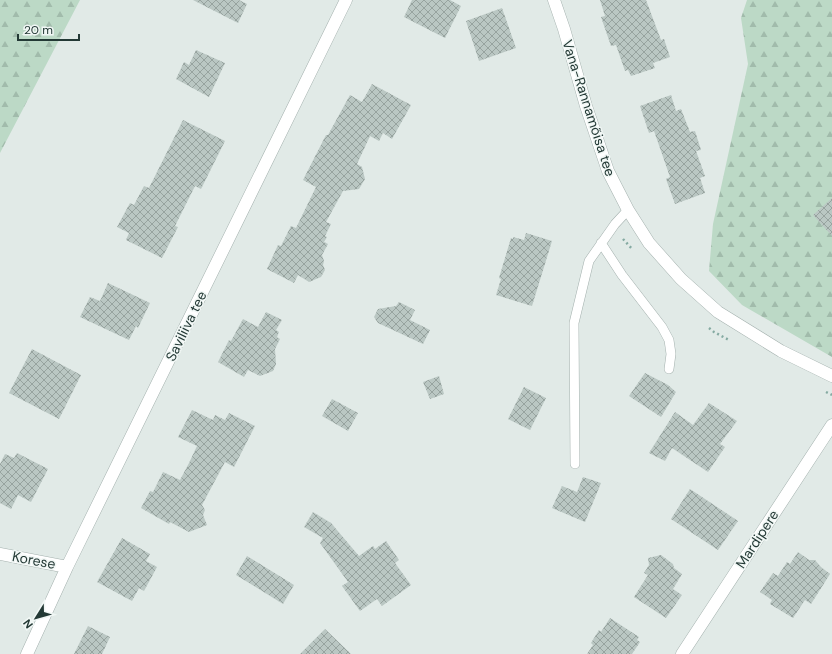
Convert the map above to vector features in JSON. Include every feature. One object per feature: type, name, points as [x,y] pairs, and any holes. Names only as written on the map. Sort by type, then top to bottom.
[{"type":"street","name":"Saviliiva tee","points":[[27,654],[67,567],[346,0]]},
{"type":"street","name":"Vana-Rannamõisa tee","points":[[554,0],[586,106],[608,171],[628,210],[649,243],[681,279],[718,312],[780,351],[832,376]]},
{"type":"street","name":"Mardipere","points":[[682,654],[832,424]]},
{"type":"street","name":"Korese","points":[[0,554],[67,567]]},
{"type":"lane","points":[[575,464],[574,324],[589,261],[615,224],[628,210]]},
{"type":"lane","points":[[601,243],[622,275],[662,327],[669,340],[671,354],[669,368]]},
{"type":"green space","points":[[0,0],[80,0],[0,153]]},
{"type":"green space","points":[[747,0],[832,0],[832,357],[742,305],[709,271],[713,224],[748,64],[741,18]]},
{"type":"building","points":[[193,0],[239,0],[247,4],[238,23]]},
{"type":"building","points":[[412,0],[450,0],[461,6],[445,38],[404,17]]},
{"type":"building","points":[[600,0],[646,0],[661,40],[664,39],[670,57],[653,63],[655,68],[631,76],[628,70],[625,71],[616,45],[611,46],[601,17],[605,16]]},
{"type":"building","points":[[502,8],[516,48],[479,61],[466,21]]},
{"type":"building","points":[[196,50],[225,63],[209,97],[176,79],[184,62],[189,65]]},
{"type":"building","points":[[372,84],[411,105],[392,139],[383,133],[379,141],[370,136],[357,164],[362,167],[365,179],[359,189],[343,191],[326,222],[331,224],[325,236],[327,237],[324,242],[328,244],[322,255],[325,270],[321,277],[309,282],[298,275],[294,283],[267,269],[278,245],[281,246],[291,226],[296,228],[316,187],[303,180],[326,135],[328,135],[350,95],[362,102]]},
{"type":"building","points":[[671,95],[676,111],[681,109],[690,132],[695,131],[701,150],[696,151],[705,176],[700,178],[705,193],[675,204],[666,179],[670,177],[654,131],[649,133],[640,106]]},
{"type":"building","points":[[183,120],[225,141],[201,189],[195,186],[175,226],[178,227],[162,258],[126,240],[129,233],[117,227],[130,203],[134,205],[144,186],[149,188]]},
{"type":"building","points":[[832,198],[832,236],[813,215]]},
{"type":"building","points":[[526,233],[552,241],[532,306],[496,295],[501,279],[499,278],[511,238],[513,239],[513,237],[524,240]]},
{"type":"building","points":[[108,283],[150,303],[138,328],[136,326],[129,340],[80,317],[90,297],[100,301]]},
{"type":"building","points":[[399,302],[415,310],[410,320],[430,330],[423,344],[378,323],[374,317],[378,309],[396,306]]},
{"type":"building","points":[[266,312],[282,320],[276,330],[279,332],[277,337],[280,339],[275,349],[276,364],[273,371],[260,376],[248,370],[244,377],[218,362],[229,340],[231,341],[243,319],[258,327]]},
{"type":"building","points":[[32,349],[81,375],[59,419],[9,393]]},
{"type":"building","points":[[645,373],[668,385],[676,392],[661,417],[629,396]]},
{"type":"building","points":[[439,376],[444,394],[430,399],[423,382]]},
{"type":"building","points":[[524,387],[546,398],[530,430],[508,419]]},
{"type":"building","points":[[332,399],[358,413],[348,431],[322,416]]},
{"type":"building","points":[[709,403],[737,421],[720,444],[725,447],[708,472],[672,448],[665,461],[649,453],[675,412],[693,425]]},
{"type":"building","points":[[192,410],[213,420],[215,415],[225,420],[229,413],[255,426],[234,467],[225,462],[202,505],[205,510],[203,515],[207,525],[189,532],[170,522],[169,524],[141,508],[150,491],[153,492],[163,472],[180,480],[189,463],[197,446],[178,437]]},
{"type":"building","points":[[17,453],[48,469],[31,502],[18,495],[11,509],[0,503],[0,464],[5,454],[14,458]]},
{"type":"building","points":[[583,477],[601,483],[585,522],[552,508],[562,486],[577,492]]},
{"type":"building","points":[[690,489],[738,521],[718,550],[671,519]]},
{"type":"building","points":[[313,512],[331,523],[359,556],[373,546],[375,549],[386,541],[399,560],[395,563],[411,585],[382,606],[377,599],[360,611],[342,586],[348,582],[320,543],[323,538],[304,527]]},
{"type":"building","points":[[122,538],[150,554],[146,561],[157,567],[144,591],[139,588],[132,601],[97,582]]},
{"type":"building","points":[[798,552],[809,560],[815,560],[830,574],[811,604],[805,600],[793,618],[770,604],[772,600],[760,592],[773,573],[778,576],[787,562],[790,564]]},
{"type":"building","points":[[661,555],[673,564],[674,568],[682,574],[673,589],[682,595],[666,618],[634,597],[648,575],[644,573],[649,565],[648,558]]},
{"type":"building","points":[[247,556],[294,585],[283,604],[236,575]]},
{"type":"building","points":[[610,618],[639,637],[637,640],[640,642],[632,654],[587,654],[593,645],[591,643],[599,630],[601,632]]},
{"type":"building","points":[[88,626],[110,637],[102,654],[74,654]]},
{"type":"building","points":[[325,629],[351,654],[300,654]]}]
